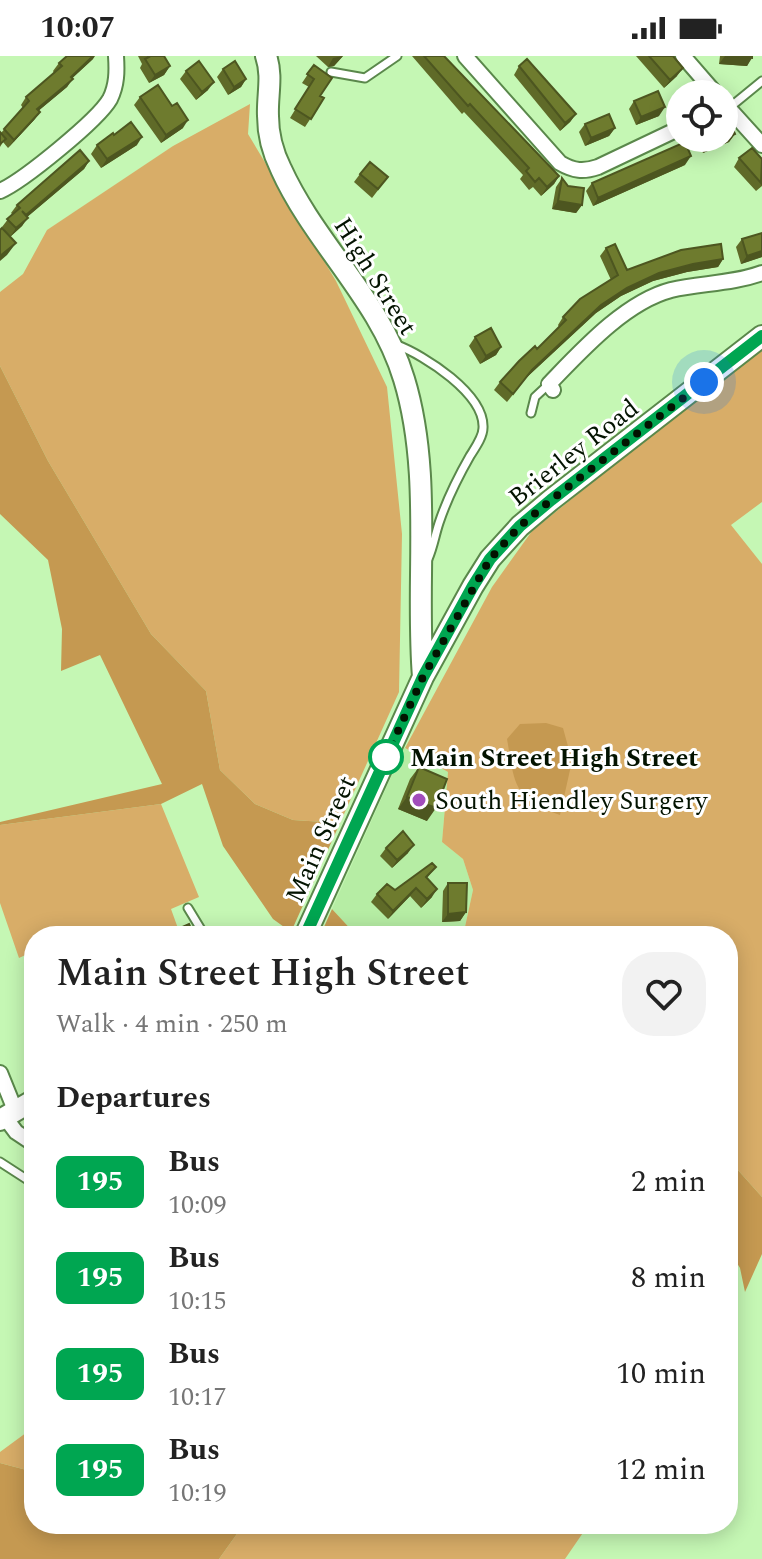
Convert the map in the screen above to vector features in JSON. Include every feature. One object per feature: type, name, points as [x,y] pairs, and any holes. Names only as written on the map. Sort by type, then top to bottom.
[{"type":"street","points":[[0,191],[17,182],[100,113],[116,85],[116,56]]},
{"type":"street","name":"High Street","points":[[266,56],[270,79],[269,131],[281,169],[304,211],[372,308],[391,343],[405,380],[416,448],[423,677]]},
{"type":"street","points":[[683,56],[704,80]]},
{"type":"street","points":[[467,57],[560,163],[572,170],[586,171],[598,167],[666,135]]},
{"type":"street","points":[[738,118],[762,145]]},
{"type":"street","points":[[551,387],[605,329],[638,306],[669,291],[742,281],[762,273]]},
{"type":"street","name":"Brierley Road","points":[[423,677],[490,559],[520,526],[762,336]]},
{"type":"street","name":"Main Street","points":[[310,926],[423,677]]},
{"type":"street","points":[[0,1073],[6,1115],[16,1132],[24,1137]]},
{"type":"street","points":[[6,1115],[24,1105]]},
{"type":"lane","points":[[331,72],[365,78],[397,56]]},
{"type":"lane","points":[[738,97],[762,81]]},
{"type":"lane","points":[[391,343],[416,352],[441,369],[466,392],[479,412],[483,427],[478,443],[448,498],[430,555],[420,575]]},
{"type":"lane","points":[[531,413],[535,397],[551,387]]},
{"type":"lane","points":[[188,908],[199,926]]},
{"type":"lane","points":[[0,1162],[24,1178]]},
{"type":"shaded area","points":[[250,104],[248,134],[336,281],[387,387],[402,534],[399,692],[340,823],[293,820],[255,804],[220,770],[206,691],[151,634],[48,461],[0,366],[0,292],[23,274],[47,230],[173,146]]},
{"type":"shaded area","points":[[762,345],[762,502],[731,525],[762,564],[762,1197],[738,1170],[738,926],[465,926],[473,890],[463,859],[442,842],[448,772],[405,748],[492,587],[532,531]]},
{"type":"shaded area","points":[[0,366],[48,461],[151,634],[206,691],[220,770],[255,804],[293,820],[340,823],[294,926],[283,926],[273,919],[223,846],[202,784],[161,804],[0,825],[0,822],[162,784],[100,655],[61,671],[62,629],[48,560],[0,514]]},
{"type":"shaded area","points":[[546,723],[563,728],[572,761],[560,815],[533,802],[518,788],[507,739],[520,724]]},
{"type":"shaded area","points":[[404,748],[448,772],[442,842],[463,859],[473,890],[465,926],[348,926],[332,909]]},
{"type":"shaded area","points":[[161,804],[199,897],[171,909],[177,926],[24,926],[24,956],[19,958],[0,903],[0,825]]},
{"type":"shaded area","points":[[332,909],[348,926],[324,926]]},
{"type":"shaded area","points":[[738,1170],[762,1197],[762,1254],[745,1292],[740,1268]]},
{"type":"shaded area","points":[[24,1434],[24,1469],[0,1463],[0,1452]]},
{"type":"shaded area","points":[[0,1463],[24,1469],[24,1534],[237,1534],[219,1559],[0,1559]]},
{"type":"shaded area","points":[[237,1534],[582,1534],[565,1559],[219,1559]]},
{"type":"building","points":[[67,56],[93,56],[71,77],[73,79],[37,109],[40,112],[14,140],[4,129],[29,101],[26,97],[62,66],[59,63]]},
{"type":"building","points":[[148,56],[164,56],[170,66],[155,75],[145,59]]},
{"type":"building","points":[[424,56],[444,56],[559,176],[547,187],[539,178],[535,182],[526,171],[529,168]]},
{"type":"building","points":[[649,56],[673,56],[683,68],[670,80]]},
{"type":"building","points":[[527,59],[576,114],[565,123],[519,66]]},
{"type":"building","points":[[199,61],[214,82],[202,92],[186,71]]},
{"type":"building","points":[[235,61],[246,79],[234,87],[223,69]]},
{"type":"building","points":[[314,65],[332,78],[320,96],[324,98],[311,119],[295,109],[314,79],[307,74]]},
{"type":"building","points":[[158,85],[172,106],[177,103],[188,120],[166,135],[140,97]]},
{"type":"building","points":[[658,91],[665,107],[641,117],[634,101]]},
{"type":"building","points":[[609,114],[615,128],[591,138],[585,124]]},
{"type":"building","points":[[131,122],[142,137],[107,159],[97,145]]},
{"type":"building","points":[[752,148],[762,159],[761,183],[739,158]]},
{"type":"building","points":[[80,150],[89,161],[26,215],[22,211],[28,218],[16,228],[7,219],[20,208],[17,205]]},
{"type":"building","points":[[666,150],[689,152],[691,156],[598,198],[592,183]]},
{"type":"building","points":[[370,162],[388,177],[378,189],[360,174]]},
{"type":"building","points":[[562,178],[568,186],[584,188],[582,205],[558,201]]},
{"type":"building","points":[[2,228],[16,243],[0,256],[0,230]]},
{"type":"building","points":[[762,233],[762,251],[747,256],[742,239]]},
{"type":"building","points":[[615,244],[627,270],[681,250],[721,244],[723,259],[659,273],[627,288],[601,305],[532,370],[513,394],[500,382],[566,320],[563,317],[580,299],[618,275],[606,248]]},
{"type":"building","points":[[491,328],[501,347],[486,356],[475,337]]},
{"type":"building","points":[[419,767],[447,779],[436,808],[407,797]]},
{"type":"building","points":[[403,831],[414,845],[397,860],[386,848]]},
{"type":"building","points":[[432,863],[436,867],[426,877],[437,889],[427,899],[416,888],[393,911],[377,894],[387,884],[395,890]]},
{"type":"building","points":[[448,883],[467,883],[466,912],[448,914]]},
{"type":"bus line","name":"195","points":[[310,926],[423,677],[490,559],[520,526],[551,500],[762,336]]},
{"type":"place","name":"Main Street High Street","points":[[386,757]]},
{"type":"place","name":"South Hiendley Surgery","points":[[419,800]]},
{"type":"route","points":[[386,757],[423,677],[490,559],[520,526],[551,500],[704,382]]}]
